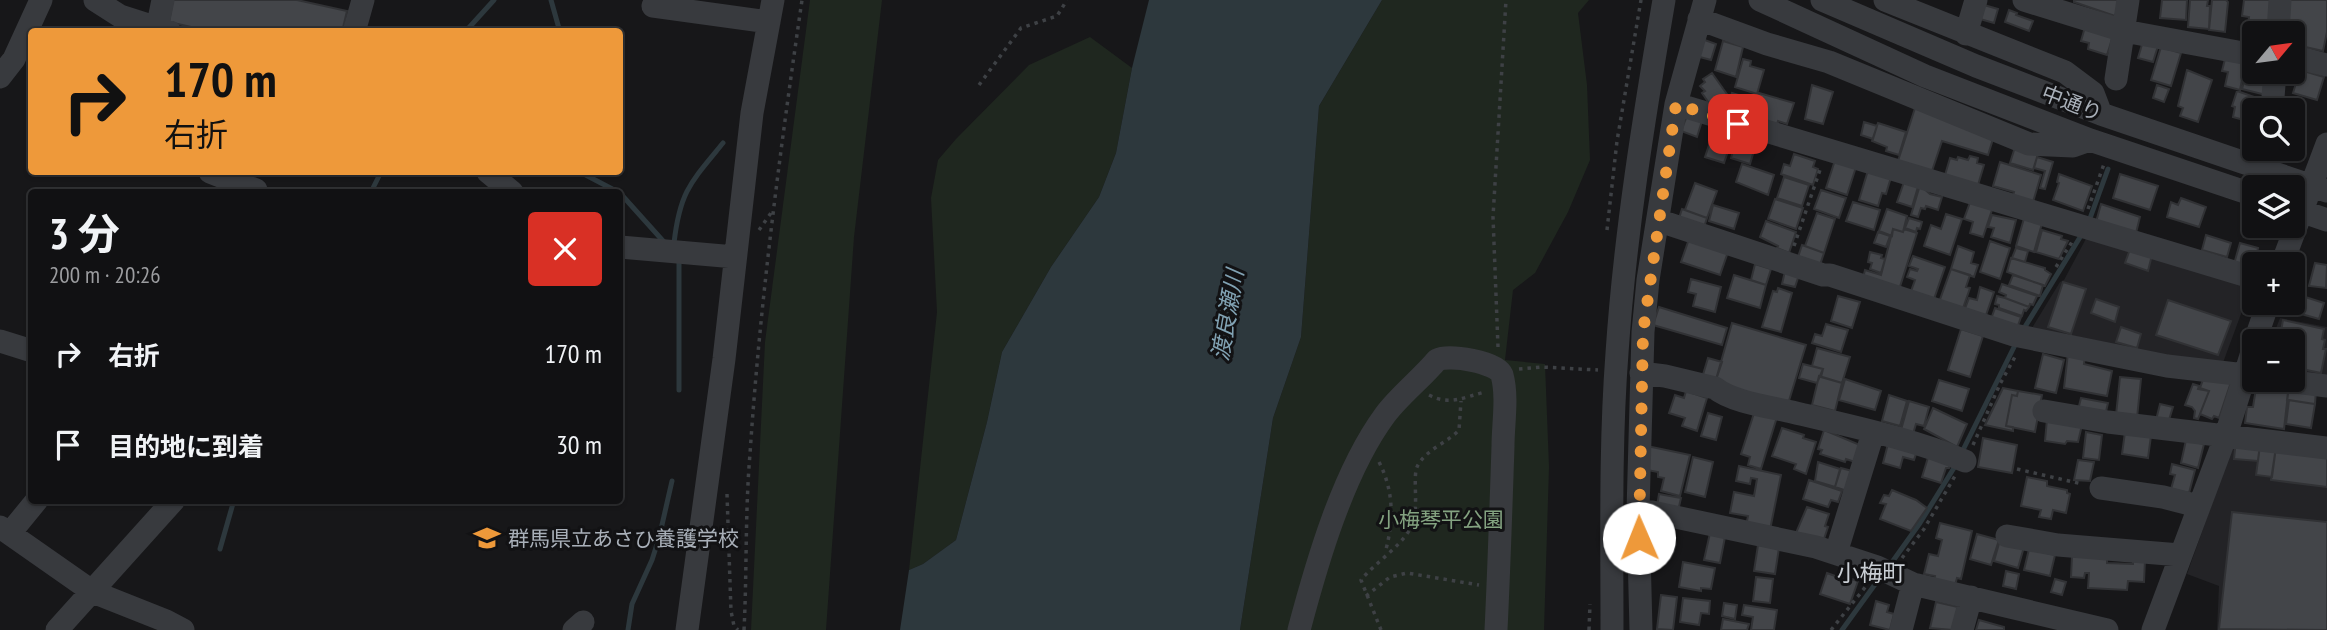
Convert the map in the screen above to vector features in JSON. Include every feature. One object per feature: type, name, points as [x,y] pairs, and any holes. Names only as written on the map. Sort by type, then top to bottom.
[{"type":"street","points":[[28,28],[41,0]]},
{"type":"street","points":[[95,0],[120,16],[153,28]]},
{"type":"street","points":[[158,28],[163,0]]},
{"type":"street","points":[[355,28],[363,0]]},
{"type":"street","points":[[1612,630],[1617,352],[1634,183],[1664,0]]},
{"type":"street","name":"中通り","points":[[1760,0],[1925,76],[2090,140],[2242,191]]},
{"type":"street","name":"中通り","points":[[1822,0],[1976,66],[2101,114],[2319,188]]},
{"type":"street","points":[[1885,0],[2075,78],[2093,93],[2101,114]]},
{"type":"street","points":[[1966,34],[1976,0]]},
{"type":"street","points":[[2024,0],[2124,31],[2242,53]]},
{"type":"street","points":[[2116,79],[2128,0]]},
{"type":"street","points":[[2279,21],[2280,0]]},
{"type":"street","points":[[653,6],[778,15],[752,113],[724,359],[687,630]]},
{"type":"street","points":[[1641,630],[1638,511],[1643,332],[1676,104],[1702,10],[2029,144],[2073,146],[2090,140]]},
{"type":"street","points":[[0,78],[14,59],[28,28]]},
{"type":"street","points":[[2305,60],[2327,65]]},
{"type":"street","points":[[1676,104],[1738,124],[1754,125],[2083,229],[2242,275]]},
{"type":"street","points":[[2305,201],[2319,188],[2327,145]]},
{"type":"street","points":[[218,175],[254,189]]},
{"type":"street","points":[[492,175],[508,189]]},
{"type":"street","points":[[2305,212],[2327,220]]},
{"type":"street","points":[[1657,224],[1669,224],[2014,335],[2167,366],[2242,375]]},
{"type":"street","points":[[623,247],[735,257]]},
{"type":"street","points":[[0,341],[28,350]]},
{"type":"street","points":[[1299,630],[1309,593],[1345,491],[1362,454],[1387,412],[1418,383],[1437,360],[1446,357],[1493,365],[1499,370],[1504,393],[1496,630]]},
{"type":"street","points":[[1641,373],[1715,388],[1757,404],[1873,433],[1960,459]]},
{"type":"street","points":[[2305,383],[2327,386]]},
{"type":"street","points":[[2153,630],[2243,392]]},
{"type":"street","points":[[2044,411],[2108,422],[2327,449]]},
{"type":"street","points":[[1836,553],[1873,433]]},
{"type":"street","points":[[2101,488],[2163,497],[2198,506]]},
{"type":"street","points":[[33,504],[5,530],[93,592],[183,630]]},
{"type":"street","points":[[57,630],[170,504]]},
{"type":"street","points":[[1638,511],[1789,540],[1877,567],[1913,584],[2107,630]]},
{"type":"street","points":[[2007,536],[2057,545],[2180,555]]},
{"type":"street","points":[[1901,630],[1913,584]]},
{"type":"street","points":[[1962,630],[1971,597]]},
{"type":"path","points":[[744,630],[749,457],[772,210],[802,0]]},
{"type":"path","points":[[979,85],[1021,28],[1057,16],[1067,0]]},
{"type":"path","points":[[1506,0],[1493,217],[1499,370],[1542,367],[1594,370]]},
{"type":"path","points":[[778,15],[798,26]]},
{"type":"path","points":[[1788,264],[1827,148]]},
{"type":"path","points":[[2056,267],[2083,229],[2104,163]]},
{"type":"path","points":[[759,267],[767,268]]},
{"type":"path","points":[[1418,383],[1424,392],[1433,398],[1449,402],[1461,401],[1494,390],[1504,393]]},
{"type":"path","points":[[1381,630],[1361,580],[1412,527],[1417,491],[1415,471],[1418,464],[1433,449],[1459,430],[1461,401]]},
{"type":"path","points":[[1362,454],[1378,462],[1390,495],[1393,520],[1385,555]]},
{"type":"path","points":[[2017,469],[2101,488]]},
{"type":"path","points":[[727,493],[731,611],[734,626],[738,630]]},
{"type":"path","points":[[1366,596],[1390,577],[1407,573],[1498,587]]},
{"type":"path","points":[[1831,630],[1872,580]]},
{"type":"shaded area","points":[[2089,233],[2242,284],[2242,311],[2221,368],[2029,333],[2060,282],[2064,280]]},
{"type":"shaded area","points":[[2280,318],[2327,327],[2327,383],[2305,380],[2305,329],[2276,329]]},
{"type":"shaded area","points":[[2235,439],[2327,452],[2327,630],[2217,630],[2219,586],[2187,574]]},
{"type":"green space","points":[[810,0],[882,0],[854,237],[826,630],[751,630],[765,342]]},
{"type":"green space","name":"小梅琴平公園","points":[[1382,0],[1589,0],[1578,13],[1587,85],[1590,160],[1568,212],[1535,273],[1513,290],[1505,360],[1545,364],[1549,467],[1544,630],[1240,630],[1273,418],[1301,337],[1319,106]]},
{"type":"green space","points":[[1090,37],[1132,68],[1116,153],[1099,197],[1051,267],[1002,352],[956,540],[923,564],[909,570],[937,312],[931,198],[938,160],[1029,65]]},
{"type":"water","name":"渡良瀬川","points":[[1149,0],[1382,0],[1319,106],[1301,337],[1273,418],[1240,630],[900,630],[909,570],[923,564],[956,540],[1002,352],[1051,267],[1099,197],[1116,153],[1132,68]]},
{"type":"building","points":[[173,0],[297,0],[347,11],[343,28],[195,28],[169,22]]},
{"type":"building","points":[[2074,0],[2121,0],[2115,16]]},
{"type":"building","points":[[2162,0],[2187,0],[2186,20],[2160,18]]},
{"type":"building","points":[[2190,0],[2208,0],[2209,29],[2188,27]]},
{"type":"building","points":[[2212,0],[2228,2],[2225,32],[2209,30]]},
{"type":"building","points":[[2244,0],[2271,0],[2269,21],[2249,21],[2249,17],[2242,16]]},
{"type":"building","points":[[2289,0],[2327,0],[2327,32],[2323,51],[2305,47],[2305,21],[2285,20]]},
{"type":"building","points":[[1984,5],[1998,9],[1994,23],[1980,19]]},
{"type":"building","points":[[2009,10],[2033,21],[2029,31],[2005,22]]},
{"type":"building","points":[[2085,27],[2113,36],[2107,55],[2088,49],[2089,43],[2081,41]]},
{"type":"building","points":[[1702,39],[1716,44],[1711,60],[1696,56]]},
{"type":"building","points":[[1723,41],[1743,47],[1736,77],[1715,70]]},
{"type":"building","points":[[2143,41],[2158,46],[2153,62],[2138,58]]},
{"type":"building","points":[[2161,47],[2181,53],[2171,86],[2151,80]]},
{"type":"building","points":[[2226,55],[2242,63],[2240,90],[2225,86],[2228,72],[2222,71]]},
{"type":"building","points":[[1743,59],[1751,61],[1750,66],[1764,70],[1757,94],[1735,87]]},
{"type":"building","points":[[2187,70],[2212,80],[2198,122],[2180,116],[2183,108],[2178,106]]},
{"type":"building","points":[[2305,71],[2324,77],[2317,100],[2293,93],[2296,84],[2305,84]]},
{"type":"building","points":[[1712,73],[1729,97],[1713,109],[1700,86],[1705,82],[1703,79]]},
{"type":"building","points":[[2243,84],[2267,84],[2266,95],[2242,89]]},
{"type":"building","points":[[1812,85],[1833,92],[1823,124],[1805,119]]},
{"type":"building","points":[[2157,85],[2169,89],[2164,102],[2153,98]]},
{"type":"building","points":[[2237,91],[2257,98],[2242,98],[2242,120],[2233,117],[2235,107],[2232,106]]},
{"type":"building","points":[[1732,93],[1748,98],[1740,118],[1726,113]]},
{"type":"building","points":[[1759,93],[1794,103],[1787,124],[1778,121],[1776,127],[1751,120]]},
{"type":"building","points":[[1915,108],[1993,139],[1988,155],[1942,141],[1931,174],[1897,164]]},
{"type":"building","points":[[1687,116],[1702,121],[1697,137],[1681,131]]},
{"type":"building","points":[[1864,122],[1877,126],[1873,139],[1861,135]]},
{"type":"building","points":[[1878,123],[1906,132],[1899,155],[1886,151],[1887,147],[1872,141]]},
{"type":"building","points":[[1715,127],[1735,131],[1724,163],[1705,157]]},
{"type":"building","points":[[1737,137],[1756,144],[1750,164],[1731,158]]},
{"type":"building","points":[[2015,147],[2038,154],[2033,170],[2010,163]]},
{"type":"building","points":[[1794,154],[1815,161],[1813,167],[1818,169],[1813,185],[1781,174],[1784,164],[1790,166]]},
{"type":"building","points":[[1970,156],[1978,158],[1977,163],[1984,165],[1978,185],[1945,175],[1950,158],[1968,160]]},
{"type":"building","points":[[1836,157],[1857,164],[1847,195],[1826,188]]},
{"type":"building","points":[[2037,157],[2053,162],[2045,189],[2040,188],[2045,171],[2034,168]]},
{"type":"building","points":[[2000,162],[2041,175],[2033,202],[2013,196],[2014,192],[1993,186]]},
{"type":"building","points":[[1742,164],[1774,175],[1768,195],[1736,182]]},
{"type":"building","points":[[1869,167],[1892,174],[1886,194],[1882,193],[1878,206],[1859,200]]},
{"type":"building","points":[[2059,174],[2092,186],[2083,211],[2053,200]]},
{"type":"building","points":[[2120,174],[2158,186],[2150,210],[2113,198]]},
{"type":"building","points":[[1784,177],[1809,185],[1802,206],[1777,198]]},
{"type":"building","points":[[1904,182],[1918,187],[1912,207],[1897,202]]},
{"type":"building","points":[[1695,183],[1717,191],[1707,218],[1685,210]]},
{"type":"building","points":[[1920,185],[1930,194],[1942,197],[1938,210],[1926,206],[1925,209],[1921,208],[1918,217],[1911,215]]},
{"type":"building","points":[[1821,190],[1846,198],[1839,218],[1814,209]]},
{"type":"building","points":[[1972,197],[1994,204],[1983,237],[1970,233],[1973,222],[1964,219]]},
{"type":"building","points":[[2181,198],[2206,207],[2199,227],[2167,217],[2171,202],[2178,205]]},
{"type":"building","points":[[1775,199],[1803,208],[1796,229],[1768,219]]},
{"type":"building","points":[[1853,202],[1880,210],[1874,230],[1846,221]]},
{"type":"building","points":[[2101,204],[2140,217],[2136,233],[2096,222]]},
{"type":"building","points":[[1713,205],[1739,213],[1734,229],[1709,221]]},
{"type":"building","points":[[1682,209],[1707,218],[1704,227],[1679,218]]},
{"type":"building","points":[[1887,209],[1907,216],[1903,232],[1893,229],[1892,236],[1879,231]]},
{"type":"building","points":[[1817,213],[1835,219],[1824,253],[1805,246]]},
{"type":"building","points":[[1946,214],[1962,219],[1950,255],[1924,246],[1931,225],[1941,229]]},
{"type":"building","points":[[1992,215],[2016,220],[2010,243],[1991,237],[1994,228],[1988,227]]},
{"type":"building","points":[[2025,215],[2043,220],[2034,252],[2016,246]]},
{"type":"building","points":[[1909,218],[1922,222],[1916,232],[1905,228]]},
{"type":"building","points":[[1766,221],[1796,232],[1789,253],[1760,237]]},
{"type":"building","points":[[1893,229],[1917,233],[1898,293],[1862,282],[1865,270],[1881,275]]},
{"type":"building","points":[[2042,230],[2062,236],[2061,239],[2068,241],[2059,259],[2036,252]]},
{"type":"building","points":[[1878,232],[1890,236],[1886,247],[1874,243]]},
{"type":"building","points":[[2206,235],[2231,243],[2227,257],[2202,250]]},
{"type":"building","points":[[1689,239],[1728,252],[1720,275],[1681,262]]},
{"type":"building","points":[[1990,241],[2010,248],[2000,279],[1980,272]]},
{"type":"building","points":[[2240,243],[2258,248],[2257,252],[2242,252],[2242,266],[2234,264]]},
{"type":"building","points":[[1802,245],[1824,253],[1820,265],[1798,257]]},
{"type":"building","points":[[1958,246],[1974,252],[1971,263],[1978,265],[1974,277],[1951,269]]},
{"type":"building","points":[[2016,248],[2028,251],[2025,262],[2012,258]]},
{"type":"building","points":[[2130,249],[2152,255],[2148,271],[2125,263]]},
{"type":"building","points":[[1870,252],[1882,255],[1881,258],[1885,259],[1881,273],[1870,269]]},
{"type":"building","points":[[1913,256],[1945,267],[1933,302],[1910,294],[1915,280],[1907,277],[1910,269],[1918,269],[1909,266]]},
{"type":"building","points":[[2011,258],[2045,268],[2051,274],[2045,286],[2007,272]]},
{"type":"building","points":[[2315,263],[2327,265],[2326,288],[2309,286]]},
{"type":"building","points":[[1755,264],[1771,269],[1766,285],[1751,280]]},
{"type":"building","points":[[1951,269],[1970,275],[1966,287],[1970,288],[1961,314],[1938,305]]},
{"type":"building","points":[[1785,271],[1799,275],[1795,287],[1782,284]]},
{"type":"building","points":[[1734,275],[1766,285],[1760,308],[1727,298]]},
{"type":"building","points":[[2013,275],[2043,285],[2040,296],[2009,285]]},
{"type":"building","points":[[1691,279],[1721,287],[1715,312],[1693,306],[1696,294],[1688,292]]},
{"type":"building","points":[[2063,282],[2086,289],[2071,334],[2048,327]]},
{"type":"building","points":[[2002,284],[2037,296],[2033,305],[2030,304],[2029,307],[2005,298],[2006,295],[1999,292]]},
{"type":"building","points":[[1980,287],[1994,292],[1984,321],[1963,314],[1969,298],[1977,300]]},
{"type":"building","points":[[1778,288],[1792,293],[1781,332],[1762,327],[1773,291],[1777,292]]},
{"type":"building","points":[[1838,296],[1860,302],[1852,328],[1831,321]]},
{"type":"building","points":[[1997,296],[2029,307],[2024,310],[2022,316],[1999,308],[1999,305],[1995,304]]},
{"type":"building","points":[[2305,297],[2324,303],[2319,319],[2305,315]]},
{"type":"building","points":[[2096,299],[2119,307],[2115,322],[2091,313]]},
{"type":"building","points":[[2168,300],[2231,321],[2218,355],[2156,335]]},
{"type":"building","points":[[1659,307],[1727,328],[1722,345],[1653,325]]},
{"type":"building","points":[[1995,308],[2021,317],[2016,331],[1990,322]]},
{"type":"building","points":[[2283,320],[2324,329],[2323,349],[2326,349],[2321,373],[2305,370],[2305,329],[2281,329]]},
{"type":"building","points":[[1732,323],[1806,345],[1788,404],[1715,383]]},
{"type":"building","points":[[1826,324],[1848,330],[1841,352],[1812,343],[1815,334],[1822,336]]},
{"type":"building","points":[[2121,327],[2141,334],[2137,348],[2116,342]]},
{"type":"building","points":[[1961,329],[1983,336],[1970,377],[1948,370]]},
{"type":"building","points":[[1817,348],[1850,357],[1842,383],[1821,377],[1823,369],[1812,366]]},
{"type":"building","points":[[2068,353],[2085,356],[2084,364],[2112,371],[2107,396],[2064,388]]},
{"type":"building","points":[[2043,354],[2064,360],[2056,393],[2035,388]]},
{"type":"building","points":[[1708,358],[1722,362],[1715,383],[1702,378]]},
{"type":"building","points":[[1803,364],[1823,369],[1817,383],[1799,378]]},
{"type":"building","points":[[1819,376],[1842,383],[1835,411],[1812,405]]},
{"type":"building","points":[[2120,377],[2141,379],[2137,418],[2116,415]]},
{"type":"building","points":[[2204,377],[2231,382],[2219,418],[2214,416],[2212,419],[2200,414],[2209,391],[2200,388]]},
{"type":"building","points":[[1845,379],[1881,391],[1875,410],[1839,400]]},
{"type":"building","points":[[1939,380],[1969,389],[1962,411],[1932,401]]},
{"type":"building","points":[[2193,384],[2199,386],[2198,389],[2209,391],[2198,419],[2194,418],[2195,411],[2192,407],[2185,405]]},
{"type":"building","points":[[2003,388],[2018,391],[2017,396],[2012,395],[2006,426],[2013,427],[2013,431],[1985,425]]},
{"type":"building","points":[[2305,388],[2316,390],[2315,404],[2287,400],[2288,392],[2305,392]]},
{"type":"building","points":[[1686,391],[1707,398],[1697,431],[1682,426],[1685,418],[1669,413],[1675,395],[1684,398]]},
{"type":"building","points":[[2018,391],[2042,395],[2035,432],[2006,426],[2012,395],[2017,396]]},
{"type":"building","points":[[2255,392],[2288,392],[2284,429],[2245,423],[2247,407],[2253,407]]},
{"type":"building","points":[[1889,395],[1907,401],[1900,426],[1882,421]]},
{"type":"building","points":[[2081,398],[2108,403],[2105,416],[2078,410]]},
{"type":"building","points":[[2289,400],[2315,404],[2311,428],[2286,424]]},
{"type":"building","points":[[1909,401],[1929,407],[1924,426],[1916,424],[1913,434],[1901,430]]},
{"type":"building","points":[[2160,404],[2173,407],[2168,423],[2156,420]]},
{"type":"building","points":[[1933,408],[1967,424],[1957,447],[1924,429]]},
{"type":"building","points":[[1755,410],[1777,417],[1761,469],[1748,465],[1750,457],[1741,454]]},
{"type":"building","points":[[1708,413],[1722,417],[1716,440],[1701,436]]},
{"type":"building","points":[[2047,419],[2082,425],[2078,442],[2067,441],[2065,444],[2045,441]]},
{"type":"building","points":[[1782,428],[1816,442],[1806,474],[1794,469],[1796,464],[1772,456]]},
{"type":"building","points":[[1824,430],[1860,445],[1855,462],[1846,459],[1845,462],[1820,454],[1822,450],[1818,449]]},
{"type":"building","points":[[2086,432],[2102,435],[2099,460],[2083,458]]},
{"type":"building","points":[[2125,432],[2151,436],[2148,458],[2122,454]]},
{"type":"building","points":[[1983,438],[2017,445],[2012,473],[1978,467]]},
{"type":"building","points":[[1889,440],[1918,448],[1914,460],[1903,457],[1900,468],[1883,463]]},
{"type":"building","points":[[2186,440],[2204,444],[2198,468],[2181,463]]},
{"type":"building","points":[[2236,440],[2260,445],[2258,461],[2234,459]]},
{"type":"building","points":[[2260,445],[2276,447],[2272,477],[2256,475]]},
{"type":"building","points":[[1647,446],[1690,455],[1680,496],[1661,491],[1664,478],[1658,477],[1658,472],[1647,470]]},
{"type":"building","points":[[2276,447],[2327,454],[2327,487],[2271,480]]},
{"type":"building","points":[[1930,451],[1952,458],[1941,483],[1922,477]]},
{"type":"building","points":[[1693,457],[1713,462],[1705,497],[1685,492]]},
{"type":"building","points":[[2078,460],[2094,462],[2090,481],[2074,480]]},
{"type":"building","points":[[1818,462],[1840,469],[1835,487],[1815,481]]},
{"type":"building","points":[[2172,464],[2195,470],[2189,493],[2171,489],[2175,475],[2170,474]]},
{"type":"building","points":[[1739,466],[1781,475],[1770,530],[1746,526],[1748,516],[1730,513],[1734,492],[1754,496],[1757,479],[1751,478],[1750,484],[1736,481]]},
{"type":"building","points":[[1841,468],[1856,472],[1850,492],[1835,487]]},
{"type":"building","points":[[2027,477],[2047,481],[2047,486],[2067,490],[2070,494],[2066,513],[2053,510],[2051,519],[2039,517],[2041,510],[2021,506]]},
{"type":"building","points":[[1809,480],[1842,491],[1838,502],[1831,500],[1828,507],[1803,499]]},
{"type":"building","points":[[1892,490],[1927,508],[1911,531],[1880,519],[1886,504],[1880,503],[1884,495],[1889,496]]},
{"type":"building","points":[[1659,494],[1681,498],[1678,511],[1657,506]]},
{"type":"building","points":[[1807,507],[1829,514],[1823,542],[1796,533]]},
{"type":"building","points":[[2232,512],[2327,522],[2327,630],[2219,629]]},
{"type":"building","points":[[1940,523],[1972,531],[1961,579],[1957,578],[1955,585],[1934,582],[1935,576],[1924,574],[1929,554],[1938,556],[1942,540],[1936,538]]},
{"type":"building","points":[[1710,533],[1725,537],[1720,563],[1704,560]]},
{"type":"building","points":[[1977,534],[1999,540],[1991,565],[1970,559]]},
{"type":"building","points":[[2000,540],[2024,547],[2018,568],[1994,561]]},
{"type":"building","points":[[1758,545],[1779,548],[1775,574],[1754,571]]},
{"type":"building","points":[[2029,549],[2055,555],[2050,576],[2024,570]]},
{"type":"building","points":[[2072,556],[2107,558],[2107,563],[2133,564],[2133,560],[2145,560],[2144,582],[2128,581],[2127,590],[2088,588],[2089,573],[2085,573],[2084,578],[2071,577]]},
{"type":"building","points":[[1683,562],[1715,568],[1711,589],[1701,588],[1701,591],[1679,587]]},
{"type":"building","points":[[2006,571],[2019,574],[2016,589],[2003,586]]},
{"type":"building","points":[[1827,573],[1858,581],[1850,604],[1820,594]]},
{"type":"building","points":[[1756,577],[1773,579],[1770,603],[1753,601]]},
{"type":"building","points":[[2055,579],[2066,582],[2062,595],[2051,592]]},
{"type":"building","points":[[1661,595],[1677,597],[1673,630],[1657,629]]},
{"type":"building","points":[[1683,598],[1710,601],[1709,614],[1701,613],[1699,625],[1680,622]]},
{"type":"building","points":[[1876,601],[1889,605],[1887,612],[1894,614],[1890,630],[1870,625]]},
{"type":"building","points":[[1936,602],[1958,607],[1953,630],[1930,628]]},
{"type":"building","points":[[1724,603],[1737,605],[1735,619],[1722,616]]},
{"type":"building","points":[[1744,605],[1777,610],[1774,630],[1751,630],[1753,617],[1742,615]]},
{"type":"building","points":[[1723,619],[1749,624],[1747,630],[1721,630]]},
{"type":"building","points":[[1979,620],[2004,627],[2004,630],[1976,630]]},
{"type":"waterway","points":[[469,28],[494,0]]},
{"type":"waterway","points":[[551,0],[559,28]]},
{"type":"waterway","points":[[674,243],[680,211],[689,188],[723,143]]},
{"type":"waterway","points":[[2089,221],[2108,169]]},
{"type":"waterway","points":[[372,189],[380,175]]},
{"type":"waterway","points":[[586,175],[612,189]]},
{"type":"waterway","points":[[623,196],[664,242]]},
{"type":"waterway","points":[[2023,330],[2082,234]]},
{"type":"waterway","points":[[679,263],[679,390]]},
{"type":"waterway","points":[[1961,454],[2017,341]]},
{"type":"waterway","points":[[1890,565],[1957,463]]},
{"type":"waterway","points":[[628,630],[632,604],[659,538],[672,481]]},
{"type":"waterway","points":[[220,549],[233,504]]},
{"type":"waterway","points":[[1842,630],[1876,583]]},
{"type":"place","name":"群馬県立あさひ養護学校","points":[[487,538]]},
{"type":"district","name":"小梅町","points":[[1871,572]]},
{"type":"route","points":[[1639,538],[1643,332],[1648,279],[1676,104],[1738,124]]}]
